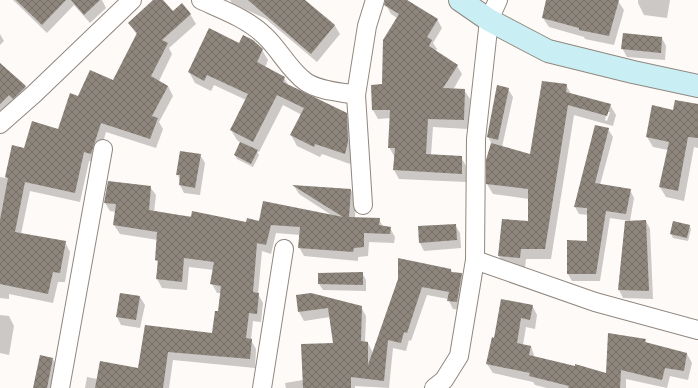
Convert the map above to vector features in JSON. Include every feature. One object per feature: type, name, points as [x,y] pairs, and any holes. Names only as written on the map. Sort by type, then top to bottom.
[{"type":"street","points":[[0,124],[34,94],[132,0]]},
{"type":"street","points":[[201,0],[253,26],[266,36],[294,71],[307,83],[356,95]]},
{"type":"street","points":[[363,205],[356,95],[367,26],[375,0]]},
{"type":"street","points":[[460,0],[489,20],[548,51],[698,86]]},
{"type":"street","points":[[434,388],[444,380],[459,356],[475,260],[476,139],[489,20],[498,0]]},
{"type":"street","points":[[60,388],[103,149]]},
{"type":"street","points":[[262,388],[284,249]]},
{"type":"street","points":[[475,260],[595,302],[698,330]]},
{"type":"building","points":[[16,0],[66,0],[42,25]]},
{"type":"building","points":[[71,0],[100,0],[84,15]]},
{"type":"building","points":[[153,0],[163,0],[173,11],[182,3],[191,14],[162,40],[168,43],[151,76],[168,86],[152,116],[158,118],[150,139],[101,123],[91,154],[84,152],[75,193],[25,182],[15,232],[66,241],[60,273],[53,272],[48,294],[0,284],[0,220],[8,178],[5,177],[12,145],[24,148],[32,121],[58,129],[70,93],[78,96],[90,70],[113,80],[137,33],[128,23]]},
{"type":"building","points":[[248,0],[305,0],[335,25],[311,54]]},
{"type":"building","points":[[385,0],[407,0],[438,19],[427,37],[432,40],[429,46],[458,65],[443,88],[465,89],[464,120],[428,119],[426,154],[462,156],[462,174],[393,170],[395,148],[388,148],[390,110],[372,110],[371,85],[382,84],[383,40],[399,14],[384,5]]},
{"type":"building","points":[[546,0],[619,0],[609,36],[579,30],[579,28],[542,18]]},
{"type":"building","points":[[209,28],[239,43],[243,35],[253,40],[263,49],[257,62],[285,77],[283,82],[347,113],[348,142],[345,154],[315,144],[314,147],[290,135],[304,108],[277,95],[253,142],[230,130],[248,94],[207,75],[204,81],[188,72]]},
{"type":"building","points":[[623,33],[662,37],[661,53],[621,49]]},
{"type":"building","points":[[0,63],[26,86],[13,99],[9,95],[0,104]]},
{"type":"building","points":[[542,81],[567,84],[566,92],[611,104],[607,116],[568,105],[545,249],[521,249],[520,258],[498,256],[502,219],[528,221],[528,189],[486,184],[486,160],[491,143],[530,154]]},
{"type":"building","points":[[497,85],[509,88],[498,140],[487,137]]},
{"type":"building","points":[[675,100],[698,104],[698,138],[688,137],[678,191],[659,187],[669,142],[646,137],[652,105],[673,110]]},
{"type":"building","points":[[595,125],[609,128],[595,183],[631,189],[626,214],[606,211],[596,274],[567,274],[567,240],[587,241],[587,208],[574,207]]},
{"type":"building","points":[[240,142],[258,150],[251,164],[234,155]]},
{"type":"building","points":[[180,151],[201,154],[195,188],[179,185],[180,175],[176,175]]},
{"type":"building","points":[[108,181],[151,186],[149,210],[191,217],[192,211],[246,222],[247,218],[259,221],[263,201],[343,217],[292,185],[351,189],[349,217],[380,218],[379,225],[391,227],[390,234],[364,233],[364,247],[354,248],[353,252],[298,248],[300,227],[271,225],[266,245],[257,243],[253,292],[259,293],[257,314],[249,313],[246,338],[252,339],[250,359],[168,352],[163,388],[95,388],[100,361],[138,368],[145,325],[212,333],[215,311],[218,311],[221,286],[210,284],[214,262],[184,258],[182,282],[156,279],[158,261],[155,260],[157,232],[113,225],[116,204],[104,203]]},
{"type":"building","points":[[646,220],[649,291],[618,290],[625,221]]},
{"type":"building","points":[[673,221],[690,225],[687,238],[670,234]]},
{"type":"building","points":[[456,224],[457,240],[419,243],[418,226]]},
{"type":"building","points":[[398,258],[451,269],[451,272],[462,273],[457,302],[447,301],[449,292],[422,287],[407,333],[404,332],[401,343],[388,340],[384,381],[351,377],[351,388],[303,388],[301,344],[333,343],[328,308],[298,312],[296,295],[311,293],[362,306],[361,341],[368,342],[368,365],[398,279]]},
{"type":"building","points":[[363,272],[363,285],[318,284],[318,273]]},
{"type":"building","points":[[120,293],[140,296],[136,320],[116,317]]},
{"type":"building","points":[[501,299],[533,305],[530,320],[521,318],[517,343],[531,346],[529,355],[575,366],[575,364],[606,373],[608,333],[646,339],[645,342],[687,353],[684,371],[665,368],[662,380],[621,370],[620,388],[568,388],[569,386],[529,376],[530,373],[486,364],[492,337],[494,338]]},
{"type":"building","points":[[40,355],[53,358],[47,388],[33,388]]}]
